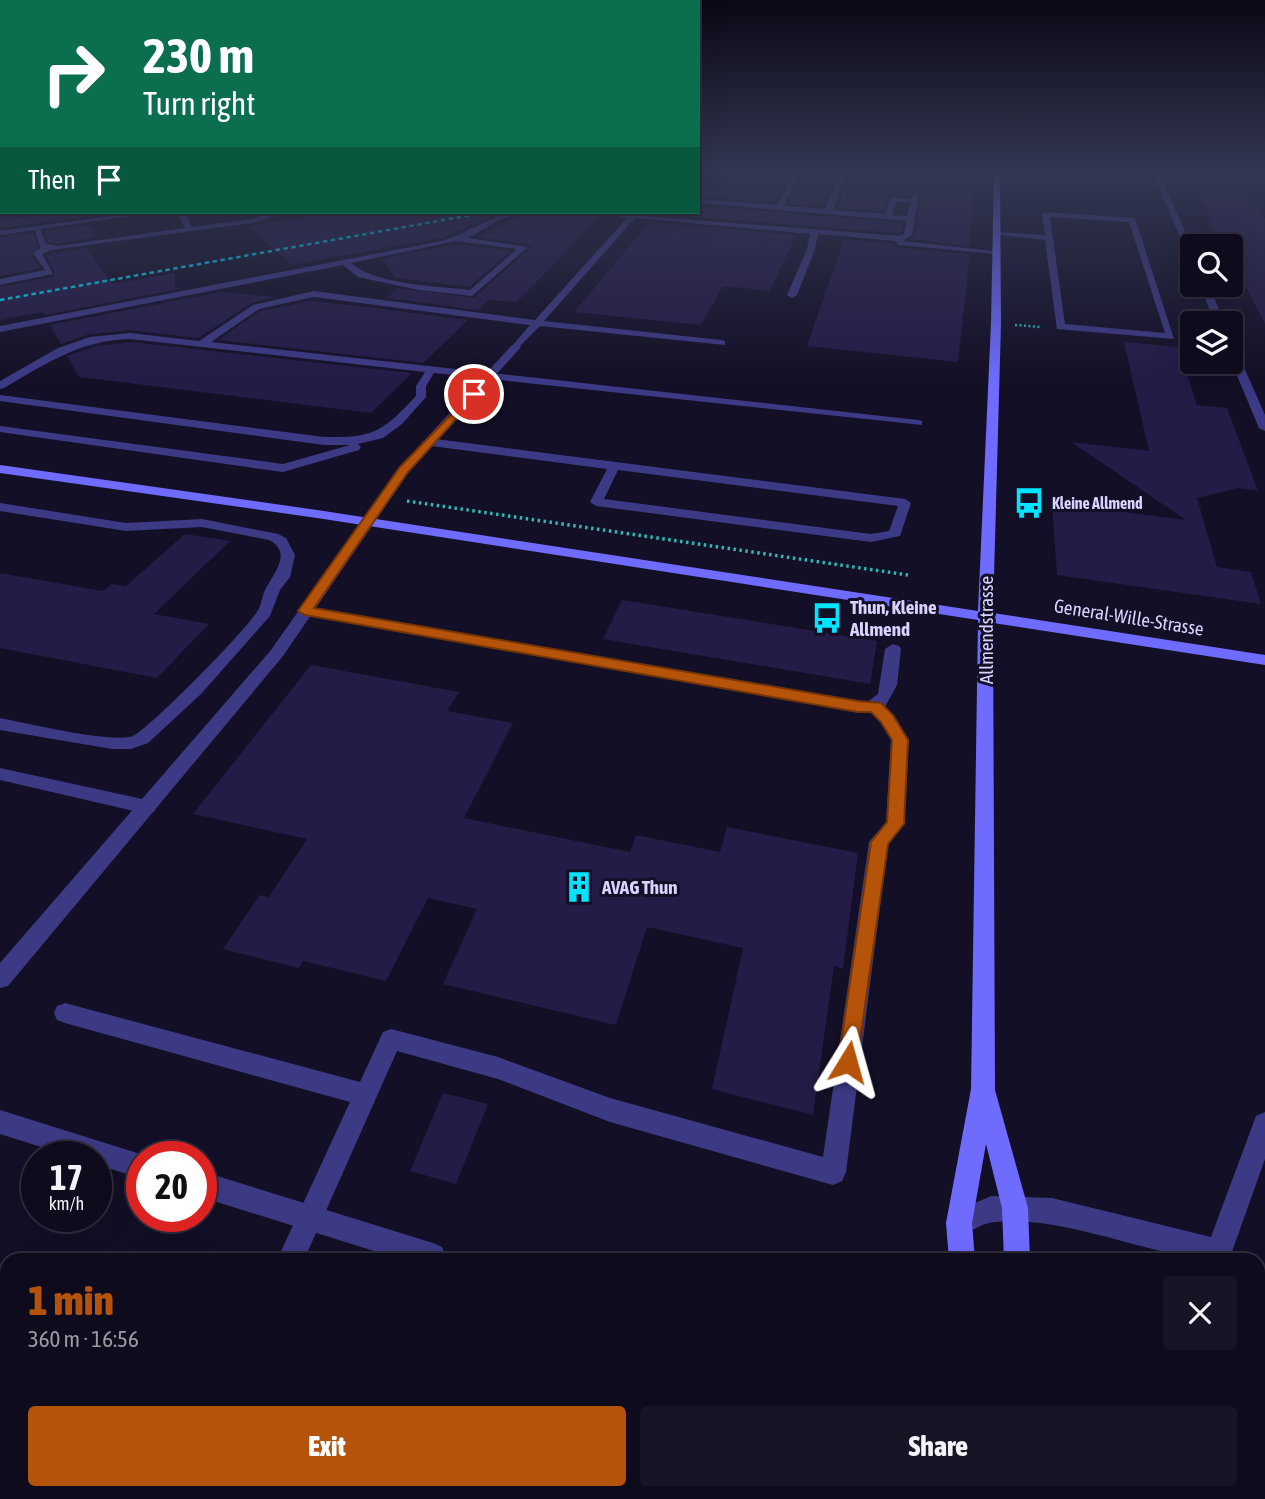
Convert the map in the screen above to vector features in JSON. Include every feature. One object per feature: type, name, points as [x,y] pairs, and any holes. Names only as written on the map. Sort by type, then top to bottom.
[{"type":"main road","name":"Allmendstrasse","points":[[961,1253],[959,1223],[983,1088],[988,470],[996,323],[997,241]]},
{"type":"main road","name":"General-Wille-Strasse","points":[[0,468],[1265,660]]},
{"type":"main road","name":"Allmendstrasse","points":[[983,1088],[1015,1208],[1017,1253]]},
{"type":"street","points":[[41,241],[43,246],[48,248]]},
{"type":"street","points":[[0,282],[50,272],[37,253],[48,248],[100,241]]},
{"type":"street","points":[[0,329],[447,241]]},
{"type":"street","points":[[345,262],[358,274],[419,287],[472,293],[524,247],[473,241]]},
{"type":"street","points":[[0,979],[271,660],[369,522],[384,496],[428,442],[611,241]]},
{"type":"street","points":[[875,241],[997,254]]},
{"type":"street","points":[[884,248],[901,241]]},
{"type":"street","points":[[1049,241],[1060,327],[1171,338],[1139,241]]},
{"type":"street","points":[[792,295],[812,243],[824,244]]},
{"type":"street","points":[[201,344],[257,307],[314,294],[721,343]]},
{"type":"street","points":[[0,386],[66,347],[94,337],[130,336],[918,422]]},
{"type":"street","points":[[0,429],[283,468],[369,441],[393,428],[421,397],[421,386],[432,368]]},
{"type":"street","points":[[1242,374],[1265,428]]},
{"type":"street","points":[[0,398],[324,441],[369,441]]},
{"type":"street","points":[[428,442],[905,503],[895,533],[871,538],[596,502],[614,466]]},
{"type":"street","points":[[0,507],[126,527],[202,523],[273,537],[281,541],[288,555],[283,577],[273,589],[265,613],[195,690],[142,738],[131,743],[112,743],[0,724]]},
{"type":"street","points":[[294,1253],[391,1039],[498,1068],[610,1110],[833,1172],[879,842],[895,824],[900,740],[887,718],[875,706],[831,702],[305,611]]},
{"type":"street","points":[[875,706],[887,694],[893,649]]},
{"type":"street","points":[[0,775],[147,807]]},
{"type":"street","points":[[65,1013],[367,1095]]},
{"type":"street","points":[[0,1122],[126,1161]]},
{"type":"street","points":[[959,1223],[979,1211],[1015,1208],[1052,1211],[1219,1252],[1265,1124]]},
{"type":"street","points":[[217,1189],[423,1253]]},
{"type":"path","points":[[996,323],[1060,327]]},
{"type":"path","points":[[384,496],[908,575]]},
{"type":"building","points":[[0,241],[36,241],[38,247],[31,255],[41,268],[0,276]]},
{"type":"building","points":[[48,241],[74,241],[58,243]]},
{"type":"building","points":[[264,241],[425,241],[292,265]]},
{"type":"building","points":[[505,241],[576,241],[517,302],[489,300],[478,310],[387,298],[398,288],[474,298],[531,247],[528,244]]},
{"type":"building","points":[[634,241],[793,241],[770,291],[723,286],[701,325],[574,312]]},
{"type":"building","points":[[843,241],[894,244],[898,248],[970,254],[958,362],[807,346]]},
{"type":"building","points":[[927,241],[970,241],[970,246]]},
{"type":"building","points":[[1243,241],[1265,241],[1265,324],[1243,281]]},
{"type":"building","points":[[456,244],[511,251],[469,287],[395,278],[382,259]]},
{"type":"building","points":[[87,248],[112,284],[175,273],[175,287],[185,288],[44,315],[43,312],[0,320],[0,287],[54,277],[55,273],[46,255]]},
{"type":"building","points":[[221,292],[275,297],[252,303],[198,338],[130,330],[90,334],[61,344],[50,325]]},
{"type":"building","points":[[309,301],[468,320],[423,363],[218,340],[260,311]]},
{"type":"building","points":[[130,342],[412,373],[371,413],[79,377],[67,356],[96,346]]},
{"type":"building","points":[[1124,342],[1178,347],[1180,374],[1187,374],[1197,405],[1227,408],[1258,491],[1238,488],[1197,498],[1217,567],[1251,572],[1261,604],[1057,575],[1052,503],[1186,520],[1071,442],[1149,451]]},
{"type":"building","points":[[185,534],[230,541],[154,614],[209,624],[157,678],[0,648],[0,573],[103,591],[112,584],[126,586]]},
{"type":"building","points":[[622,600],[877,641],[870,684],[603,639]]},
{"type":"building","name":"AVAG Thun","points":[[311,665],[459,692],[447,711],[513,723],[464,818],[630,852],[636,835],[720,852],[727,827],[858,853],[843,969],[834,966],[813,1115],[712,1089],[743,948],[647,927],[616,1025],[443,984],[477,909],[428,898],[386,981],[303,961],[299,968],[223,949],[260,895],[269,897],[307,839],[193,814]]},
{"type":"building","points":[[443,1093],[488,1104],[456,1184],[410,1171]]},
{"type":"railway","points":[[0,300],[327,241]]},
{"type":"place","name":"Kleine Allmend","points":[[1029,503]]},
{"type":"place","name":"Thun, Kleine Allmend","points":[[827,618]]},
{"type":"place","name":"AVAG Thun","points":[[579,887]]},
{"type":"route","points":[[474,394],[404,470],[305,611],[867,708],[875,706],[887,718],[900,740],[895,824],[879,842],[848,1062]]}]
